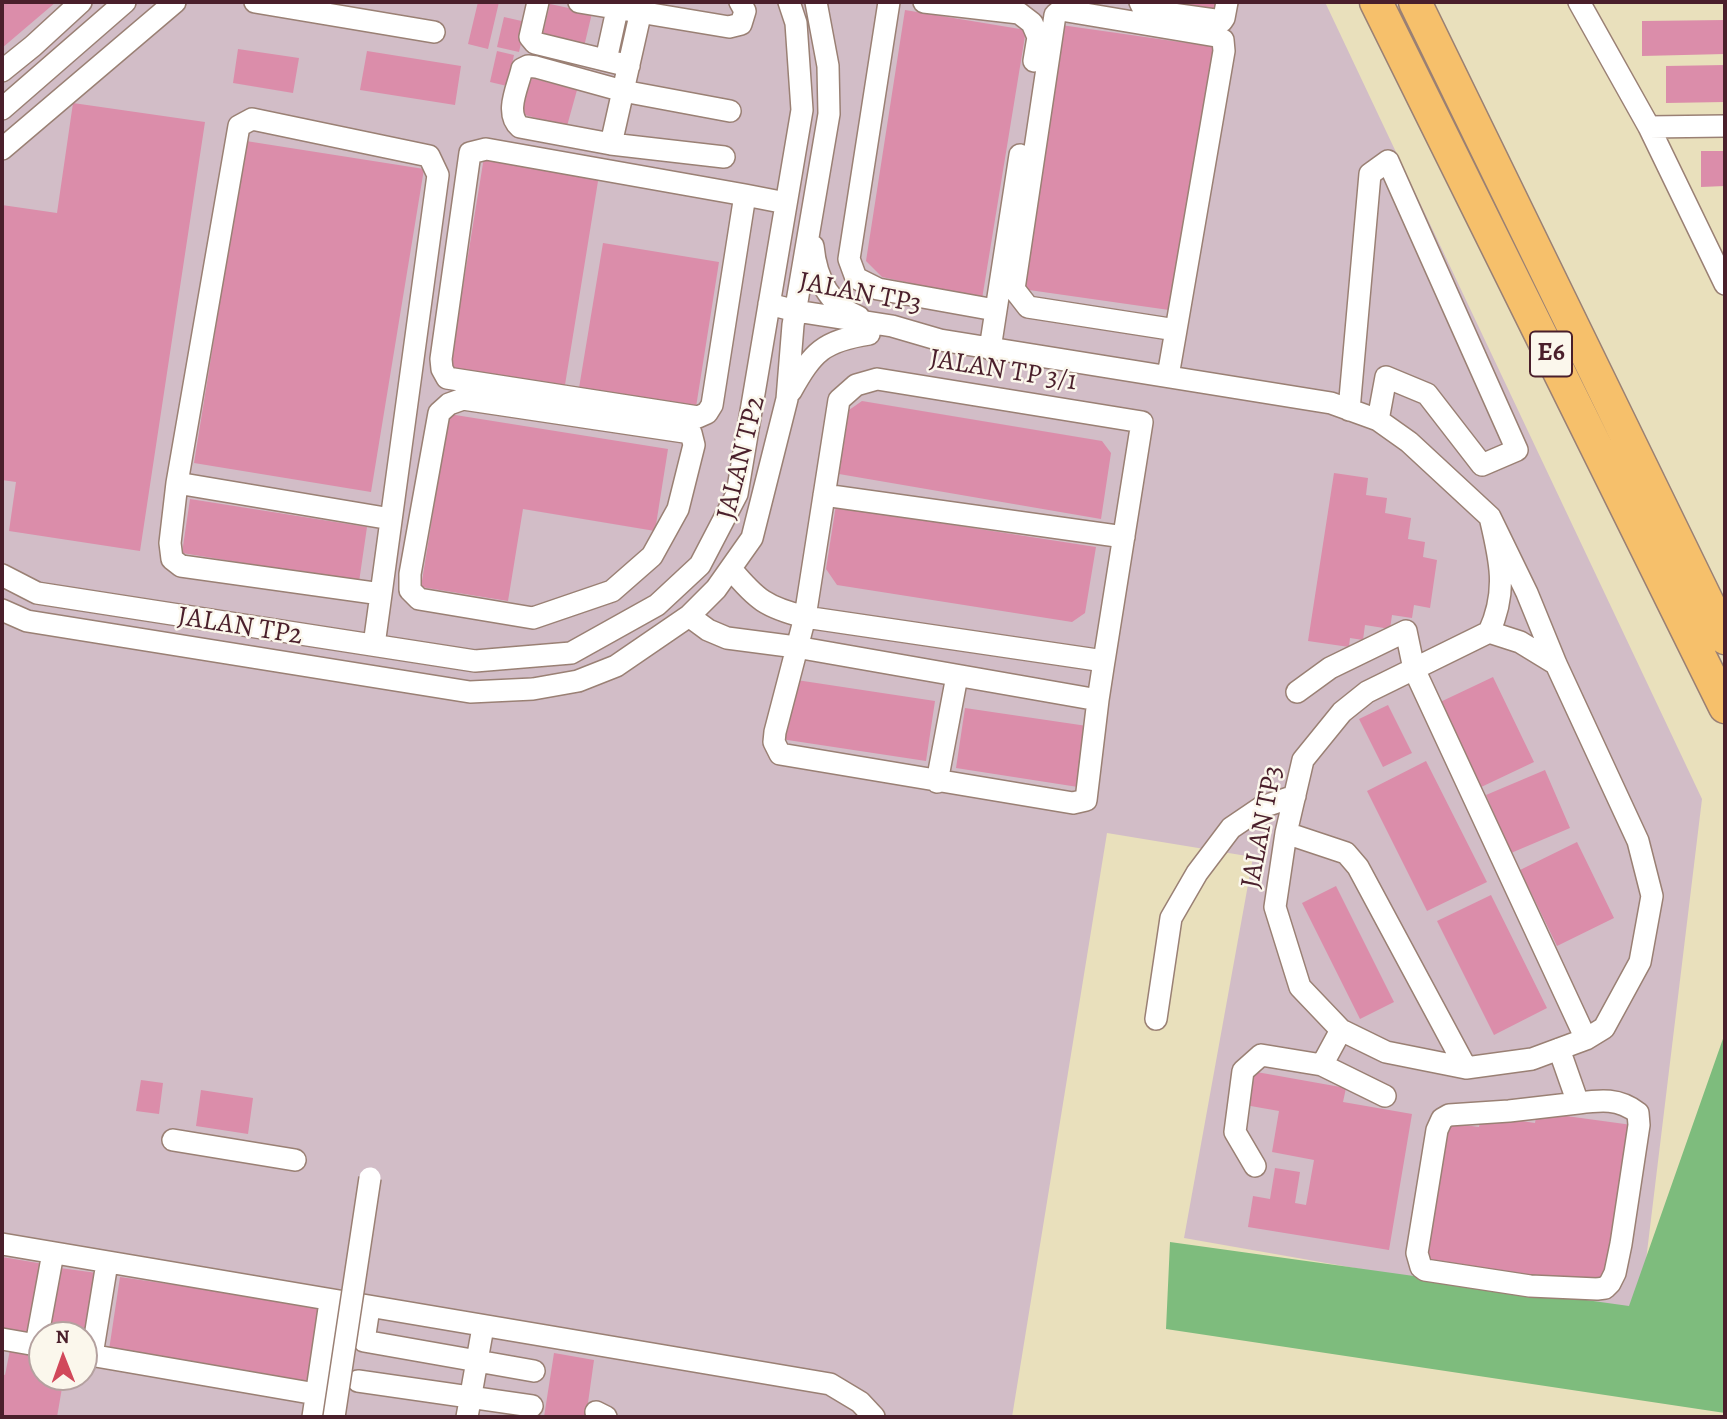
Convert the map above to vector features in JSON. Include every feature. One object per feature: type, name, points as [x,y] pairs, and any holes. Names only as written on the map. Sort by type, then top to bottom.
[{"type":"highway","name":"E6","points":[[1376,2],[1725,707]]},
{"type":"highway","name":"E6","points":[[1415,2],[1725,638]]},
{"type":"street","points":[[2,71],[81,2]]},
{"type":"street","points":[[2,109],[125,2]]},
{"type":"street","points":[[2,149],[175,2]]},
{"type":"street","points":[[255,2],[434,32]]},
{"type":"street","points":[[538,2],[530,37],[535,43],[629,66]]},
{"type":"street","points":[[579,2],[617,10],[642,8],[729,27],[741,24],[745,11],[740,2]]},
{"type":"street","name":"JALAN TP2","points":[[2,575],[37,593],[475,661],[571,653],[657,605],[700,565],[737,494],[802,110],[796,23],[789,2]]},
{"type":"street","name":"JALAN TP2","points":[[2,610],[27,621],[470,692],[533,689],[578,681],[616,666],[689,616],[716,589],[752,538],[787,399],[795,318],[829,114],[828,66],[816,2]]},
{"type":"street","points":[[889,2],[849,259],[856,278],[878,289],[995,310]]},
{"type":"street","points":[[924,2],[1019,13],[1032,23],[1038,37],[990,349]]},
{"type":"street","points":[[1140,2],[1144,9],[1222,21],[1227,2]]},
{"type":"street","points":[[1579,2],[1718,254],[1725,284]]},
{"type":"street","points":[[611,144],[642,8]]},
{"type":"street","points":[[606,60],[617,10]]},
{"type":"street","points":[[1168,376],[1176,331],[1224,51],[1223,40],[1216,36],[1061,10],[1055,15],[1014,289],[1028,307],[1176,331]]},
{"type":"street","points":[[724,157],[611,144],[520,127],[513,121],[511,113],[522,69],[528,65],[623,91],[730,111]]},
{"type":"street","points":[[374,645],[381,594],[391,519],[438,175],[429,156],[252,120],[239,126],[177,483],[170,543],[172,559],[181,566],[381,594]]},
{"type":"street","points":[[1649,127],[1725,126]]},
{"type":"street","points":[[745,195],[712,405],[707,413],[698,417],[447,378],[441,359],[470,153],[486,149],[745,195],[786,203]]},
{"type":"street","points":[[1349,410],[1370,174],[1388,161],[1517,450],[1482,465],[1427,394],[1386,377],[1353,368]]},
{"type":"street","points":[[811,219],[814,257],[825,289],[836,302],[872,329]]},
{"type":"street","name":"JALAN TP3","points":[[768,312],[1331,403],[1378,420],[1409,442],[1490,517],[1638,841],[1651,896],[1640,962],[1604,1028],[1586,1039],[1532,1059],[1466,1068],[1386,1052],[1341,1030],[1300,987],[1275,907],[1286,833],[1303,760],[1342,712],[1367,692],[1489,632]]},
{"type":"street","points":[[787,399],[806,364],[823,349],[843,338],[872,329]]},
{"type":"street","points":[[1378,420],[1386,377]]},
{"type":"street","name":"JALAN TP 3/1","points":[[877,379],[1142,422],[1098,700],[1086,800],[1073,803],[780,754],[774,742],[775,732],[805,617],[824,495],[839,400],[856,385],[877,379]]},
{"type":"street","points":[[463,399],[691,433],[694,445],[678,509],[652,556],[612,591],[533,618],[419,599],[410,590],[410,573],[439,413],[449,404],[463,399]]},
{"type":"street","points":[[177,483],[391,519]]},
{"type":"street","points":[[824,495],[1124,537]]},
{"type":"street","points":[[1490,517],[1501,562],[1498,612],[1489,632],[1520,642],[1556,664]]},
{"type":"street","points":[[731,569],[762,602],[805,617],[1104,661]]},
{"type":"street","points":[[689,616],[727,638],[796,647],[1098,700]]},
{"type":"street","points":[[533,618],[537,656]]},
{"type":"street","points":[[1297,692],[1330,668],[1405,631],[1414,669],[1586,1039]]},
{"type":"street","points":[[937,782],[957,676]]},
{"type":"street","points":[[1156,1019],[1171,918],[1197,873],[1231,828],[1262,807],[1295,796]]},
{"type":"street","points":[[1286,833],[1346,853],[1358,867],[1466,1068]]},
{"type":"street","points":[[1322,1065],[1341,1030]]},
{"type":"street","points":[[1559,1049],[1578,1103]]},
{"type":"street","points":[[1255,1166],[1235,1132],[1243,1071],[1261,1055],[1322,1065],[1385,1096]]},
{"type":"street","points":[[1608,1100],[1627,1104],[1638,1113],[1639,1125],[1621,1244],[1610,1283],[1605,1288],[1597,1289],[1530,1286],[1425,1270],[1421,1267],[1419,1241],[1437,1130],[1442,1119],[1450,1115],[1578,1103],[1608,1100]]},
{"type":"street","points":[[173,1140],[295,1160]]},
{"type":"street","points":[[334,1417],[370,1178]]},
{"type":"street","points":[[2,1244],[330,1302],[830,1384],[860,1402],[874,1417]]},
{"type":"street","points":[[43,1321],[53,1253]]},
{"type":"street","points":[[95,1321],[107,1263]]},
{"type":"street","points":[[313,1417],[330,1302]]},
{"type":"street","points":[[369,1308],[364,1341],[534,1371]]},
{"type":"street","points":[[468,1408],[483,1327]]},
{"type":"street","points":[[2,1339],[28,1344]]},
{"type":"street","points":[[98,1356],[316,1394]]},
{"type":"street","points":[[358,1381],[468,1408],[532,1406]]},
{"type":"shaded area","points":[[2,2],[1325,2],[1702,799],[1639,1318],[1184,1238],[1253,857],[1107,833],[1012,1417],[2,1417]]},
{"type":"green space","points":[[1725,1033],[1725,1413],[1166,1329],[1170,1242],[1629,1306]]},
{"type":"building","points":[[2,2],[56,2],[2,48]]},
{"type":"building","points":[[478,2],[499,2],[488,49],[468,44]]},
{"type":"building","points":[[1147,2],[1219,2],[1217,18]]},
{"type":"building","points":[[550,4],[592,13],[583,51],[541,42]]},
{"type":"building","points":[[905,10],[1026,30],[982,299],[882,277],[866,261]]},
{"type":"building","points":[[504,17],[526,22],[519,52],[497,47]]},
{"type":"building","points":[[1725,20],[1725,54],[1642,56],[1642,21]]},
{"type":"building","points":[[1061,25],[1215,47],[1176,311],[1022,289]]},
{"type":"building","points":[[238,49],[299,58],[293,93],[233,83]]},
{"type":"building","points":[[367,51],[461,66],[455,105],[360,90]]},
{"type":"building","points":[[497,51],[514,55],[507,86],[490,82]]},
{"type":"building","points":[[1725,65],[1725,102],[1666,103],[1666,66]]},
{"type":"building","points":[[531,78],[577,90],[567,126],[521,114]]},
{"type":"building","points":[[73,103],[205,122],[140,551],[9,531],[16,482],[2,480],[2,205],[57,213]]},
{"type":"building","points":[[246,141],[424,169],[371,492],[194,463]]},
{"type":"building","points":[[1701,151],[1725,151],[1725,186],[1701,187]]},
{"type":"building","points":[[484,157],[599,175],[564,391],[449,373]]},
{"type":"building","points":[[603,243],[719,262],[696,407],[579,388]]},
{"type":"building","points":[[862,401],[1102,441],[1111,453],[1101,519],[839,474],[849,410]]},
{"type":"building","points":[[449,414],[668,449],[655,531],[523,509],[508,601],[421,587]]},
{"type":"building","points":[[1334,473],[1368,478],[1366,495],[1387,498],[1385,513],[1411,518],[1408,539],[1425,542],[1423,557],[1437,560],[1430,608],[1414,605],[1412,618],[1392,615],[1390,629],[1365,625],[1363,640],[1350,638],[1349,647],[1308,641]]},
{"type":"building","points":[[190,499],[367,527],[359,582],[182,553]]},
{"type":"building","points":[[836,505],[1096,547],[1085,613],[1072,622],[837,585],[826,569]]},
{"type":"building","points":[[1493,677],[1534,762],[1477,789],[1436,704]]},
{"type":"building","points":[[790,679],[935,701],[926,761],[781,739]]},
{"type":"building","points":[[1388,705],[1412,753],[1383,767],[1359,719]]},
{"type":"building","points":[[965,708],[1087,726],[1078,787],[956,768]]},
{"type":"building","points":[[1426,761],[1487,882],[1427,911],[1367,791]]},
{"type":"building","points":[[1545,770],[1570,828],[1511,853],[1486,795]]},
{"type":"building","points":[[1577,842],[1614,918],[1557,946],[1520,870]]},
{"type":"building","points":[[1336,886],[1394,1002],[1360,1019],[1302,903]]},
{"type":"building","points":[[1491,895],[1547,1008],[1494,1035],[1437,921]]},
{"type":"building","points":[[1251,1071],[1346,1088],[1343,1102],[1412,1114],[1389,1250],[1248,1227],[1253,1196],[1270,1199],[1275,1168],[1300,1172],[1295,1203],[1306,1205],[1314,1160],[1272,1152],[1279,1111],[1245,1105]]},
{"type":"building","points":[[141,1080],[163,1083],[159,1114],[136,1111]]},
{"type":"building","points":[[201,1090],[253,1098],[248,1134],[196,1126]]},
{"type":"building","points":[[1537,1112],[1632,1125],[1608,1288],[1423,1262],[1443,1122],[1479,1127],[1481,1115],[1535,1123]]},
{"type":"building","points":[[2,1257],[44,1264],[34,1321],[28,1321],[28,1335],[2,1331]]},
{"type":"building","points":[[60,1268],[97,1273],[88,1321],[52,1321]]},
{"type":"building","points":[[120,1277],[320,1306],[308,1381],[109,1350]]},
{"type":"building","points":[[11,1345],[28,1348],[28,1391],[61,1391],[57,1417],[2,1417],[2,1374],[5,1375]]},
{"type":"building","points":[[554,1353],[594,1360],[586,1417],[544,1417]]}]
